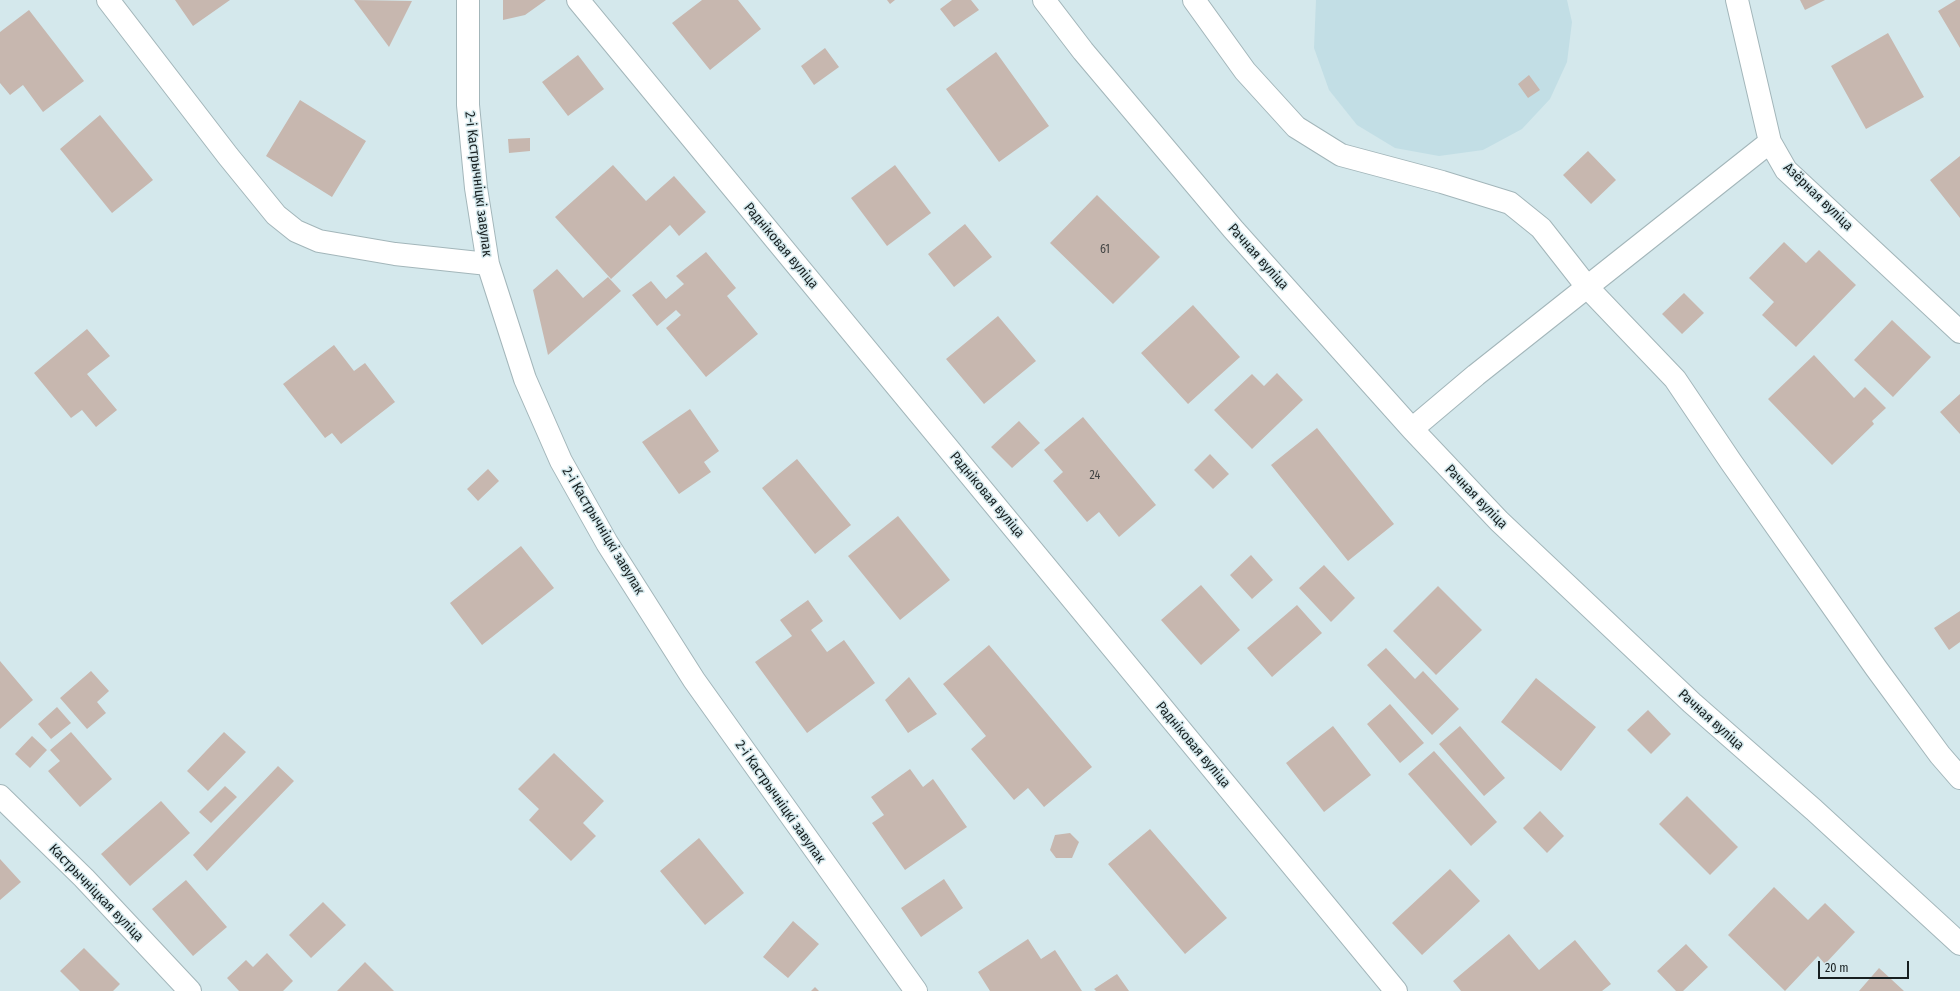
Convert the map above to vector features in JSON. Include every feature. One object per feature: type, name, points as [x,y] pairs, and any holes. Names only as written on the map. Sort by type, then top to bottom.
[{"type":"street","points":[[108,0],[233,162],[276,215],[296,231],[319,241],[395,254],[488,264]]},
{"type":"street","name":"2-і Кастрычніцкі завулак","points":[[468,0],[468,105],[476,188],[488,264],[525,379],[561,461],[607,543],[694,680],[916,991]]},
{"type":"street","name":"Радніковая вуліца","points":[[578,0],[1396,991]]},
{"type":"street","name":"Рачная вуліца","points":[[1044,0],[1083,51],[1233,229],[1412,429],[1499,521],[1692,703],[1814,810],[1960,944]]},
{"type":"street","points":[[1194,0],[1245,71],[1296,127],[1341,155],[1442,182],[1510,203],[1541,228],[1588,288],[1675,379],[1731,462],[1871,662],[1940,755],[1960,778]]},
{"type":"street","name":"Азёрная вуліца","points":[[1737,0],[1770,142],[1786,170],[1960,332]]},
{"type":"street","points":[[1412,429],[1476,375],[1588,288],[1770,142]]},
{"type":"street","name":"Кастрычніцкая вуліца","points":[[0,796],[84,878],[190,991]]},
{"type":"shaded area","points":[[1316,0],[1567,0],[1572,22],[1567,62],[1550,99],[1522,129],[1483,150],[1439,156],[1395,148],[1357,125],[1329,90],[1314,48]]},
{"type":"building","points":[[175,0],[230,0],[193,26]]},
{"type":"building","points":[[354,0],[412,1],[389,47]]},
{"type":"building","points":[[503,0],[546,0],[525,15],[503,20]]},
{"type":"building","points":[[702,0],[738,0],[761,29],[710,70],[672,23]]},
{"type":"building","points":[[887,0],[895,0],[890,4]]},
{"type":"building","points":[[952,0],[971,0],[979,10],[954,27],[940,9]]},
{"type":"building","points":[[1800,0],[1825,0],[1805,10]]},
{"type":"building","points":[[1956,0],[1960,0],[1960,48],[1938,11]]},
{"type":"building","points":[[29,10],[84,81],[43,112],[23,85],[10,95],[0,83],[0,32]]},
{"type":"building","points":[[1888,33],[1924,97],[1866,129],[1831,66]]},
{"type":"building","points":[[825,48],[839,67],[814,85],[801,66]]},
{"type":"building","points":[[996,52],[1049,126],[999,162],[946,89]]},
{"type":"building","points":[[578,55],[604,89],[568,116],[542,82]]},
{"type":"building","points":[[1529,75],[1540,90],[1528,98],[1518,84]]},
{"type":"building","points":[[300,100],[366,141],[332,197],[266,156]]},
{"type":"building","points":[[100,115],[153,180],[112,213],[60,149]]},
{"type":"building","points":[[530,138],[530,151],[509,153],[508,139]]},
{"type":"building","points":[[1588,151],[1616,180],[1591,204],[1563,175]]},
{"type":"building","points":[[1960,156],[1960,218],[1930,180]]},
{"type":"building","points":[[613,165],[646,201],[674,176],[706,212],[679,236],[670,225],[611,279],[555,217]]},
{"type":"building","points":[[895,165],[931,213],[887,246],[851,198]]},
{"type":"building","points":[[1097,195],[1160,257],[1113,304],[1050,243]]},
{"type":"building","points":[[965,224],[992,257],[954,287],[928,254]]},
{"type":"building","points":[[1784,242],[1806,263],[1819,250],[1856,285],[1796,347],[1762,315],[1774,302],[1749,278]]},
{"type":"building","points":[[706,252],[736,288],[727,296],[758,334],[706,377],[666,328],[681,315],[676,310],[657,326],[632,295],[651,281],[666,299],[684,284],[676,276]]},
{"type":"building","points":[[557,269],[583,298],[608,277],[621,291],[548,355],[533,290]]},
{"type":"building","points":[[1684,293],[1704,313],[1682,334],[1662,314]]},
{"type":"building","points":[[1193,305],[1240,357],[1188,404],[1141,353]]},
{"type":"building","points":[[998,316],[1036,361],[984,404],[946,359]]},
{"type":"building","points":[[1892,320],[1931,357],[1893,397],[1854,360]]},
{"type":"building","points":[[87,329],[110,356],[87,374],[117,410],[96,427],[82,410],[71,418],[34,373]]},
{"type":"building","points":[[334,345],[354,371],[365,363],[395,402],[341,444],[332,433],[325,438],[283,384]]},
{"type":"building","points":[[1814,355],[1854,398],[1865,387],[1886,408],[1872,421],[1874,424],[1832,465],[1768,399]]},
{"type":"building","points":[[1277,373],[1303,400],[1252,449],[1214,410],[1252,374],[1264,386]]},
{"type":"building","points":[[1960,394],[1960,434],[1940,412]]},
{"type":"building","points":[[690,409],[719,451],[704,462],[711,472],[679,494],[642,442]]},
{"type":"building","points":[[1083,417],[1156,505],[1119,537],[1099,512],[1087,522],[1053,481],[1063,472],[1044,450]]},
{"type":"building","points":[[1019,421],[1040,443],[1012,468],[991,447]]},
{"type":"building","points":[[1317,428],[1394,524],[1348,561],[1271,465]]},
{"type":"building","points":[[1210,454],[1229,474],[1213,489],[1194,470]]},
{"type":"building","points":[[797,459],[851,525],[815,554],[762,488]]},
{"type":"building","points":[[488,469],[499,481],[478,501],[467,489]]},
{"type":"building","points":[[898,516],[950,580],[900,620],[848,556]]},
{"type":"building","points":[[521,546],[554,588],[482,645],[450,603]]},
{"type":"building","points":[[1251,555],[1273,580],[1252,599],[1230,575]]},
{"type":"building","points":[[1324,565],[1355,598],[1331,622],[1299,588]]},
{"type":"building","points":[[1201,585],[1240,630],[1201,665],[1161,620]]},
{"type":"building","points":[[1438,586],[1482,630],[1436,675],[1393,631]]},
{"type":"building","points":[[808,600],[823,621],[811,630],[827,652],[844,640],[875,683],[807,733],[755,662],[792,636],[780,620]]},
{"type":"building","points":[[1297,605],[1322,633],[1272,677],[1247,648]]},
{"type":"building","points":[[1960,611],[1960,642],[1949,650],[1934,628]]},
{"type":"building","points":[[989,645],[1092,767],[1044,807],[1028,788],[1014,800],[971,749],[986,736],[943,684]]},
{"type":"building","points":[[1386,648],[1415,679],[1423,671],[1459,709],[1432,735],[1367,665]]},
{"type":"building","points":[[0,661],[33,700],[0,729]]},
{"type":"building","points":[[91,671],[109,691],[97,702],[106,713],[87,729],[60,698]]},
{"type":"building","points":[[909,677],[937,714],[908,733],[885,700]]},
{"type":"building","points":[[1536,678],[1596,727],[1561,771],[1501,722]]},
{"type":"building","points":[[1390,704],[1424,743],[1400,763],[1367,724]]},
{"type":"building","points":[[57,707],[71,723],[51,739],[38,724]]},
{"type":"building","points":[[1648,710],[1671,734],[1651,754],[1627,730]]},
{"type":"building","points":[[1333,726],[1371,775],[1324,812],[1286,763]]},
{"type":"building","points":[[1460,726],[1505,778],[1484,796],[1439,744]]},
{"type":"building","points":[[71,732],[112,779],[80,807],[48,771],[60,761],[50,750]]},
{"type":"building","points":[[224,732],[246,752],[208,791],[187,771]]},
{"type":"building","points":[[32,736],[47,750],[30,768],[15,754]]},
{"type":"building","points":[[1434,751],[1497,822],[1471,846],[1408,774]]},
{"type":"building","points":[[554,753],[604,801],[583,823],[596,836],[571,861],[529,820],[539,809],[518,789]]},
{"type":"building","points":[[278,766],[294,781],[207,871],[193,855]]},
{"type":"building","points":[[910,769],[923,787],[933,779],[967,827],[905,870],[872,823],[884,815],[871,797]]},
{"type":"building","points":[[225,786],[237,797],[211,823],[199,812]]},
{"type":"building","points":[[1687,796],[1738,847],[1710,875],[1659,824]]},
{"type":"building","points":[[161,801],[190,833],[130,886],[101,854]]},
{"type":"building","points":[[1540,811],[1564,836],[1547,853],[1523,828]]},
{"type":"building","points":[[1150,829],[1227,918],[1185,954],[1108,864]]},
{"type":"building","points":[[1070,833],[1079,842],[1072,858],[1056,858],[1050,850],[1055,835]]},
{"type":"building","points":[[699,838],[744,893],[705,925],[660,871]]},
{"type":"building","points":[[0,859],[21,882],[0,900]]},
{"type":"building","points":[[1450,869],[1480,901],[1422,955],[1392,923]]},
{"type":"building","points":[[944,879],[963,908],[921,937],[901,908]]},
{"type":"building","points":[[186,880],[227,927],[193,956],[152,909]]},
{"type":"building","points":[[1774,887],[1808,920],[1825,903],[1855,932],[1825,964],[1818,956],[1785,991],[1728,935]]},
{"type":"building","points":[[323,902],[346,925],[311,958],[289,935]]},
{"type":"building","points":[[793,921],[819,944],[788,978],[763,957]]},
{"type":"building","points":[[1509,934],[1539,970],[1575,940],[1611,984],[1602,991],[1461,991],[1453,981]]},
{"type":"building","points":[[1028,939],[1041,959],[1055,950],[1082,991],[990,991],[978,972]]},
{"type":"building","points":[[1686,944],[1708,967],[1683,991],[1676,991],[1657,971]]},
{"type":"building","points":[[84,948],[120,984],[113,991],[80,991],[60,971]]},
{"type":"building","points":[[267,953],[293,981],[283,991],[239,991],[227,978],[246,960],[253,967]]},
{"type":"building","points":[[365,962],[394,991],[337,991]]},
{"type":"building","points":[[1879,968],[1904,991],[1859,991]]},
{"type":"building","points":[[1117,974],[1129,991],[1096,991],[1094,989]]},
{"type":"building","points":[[815,987],[819,991],[811,991]]}]
